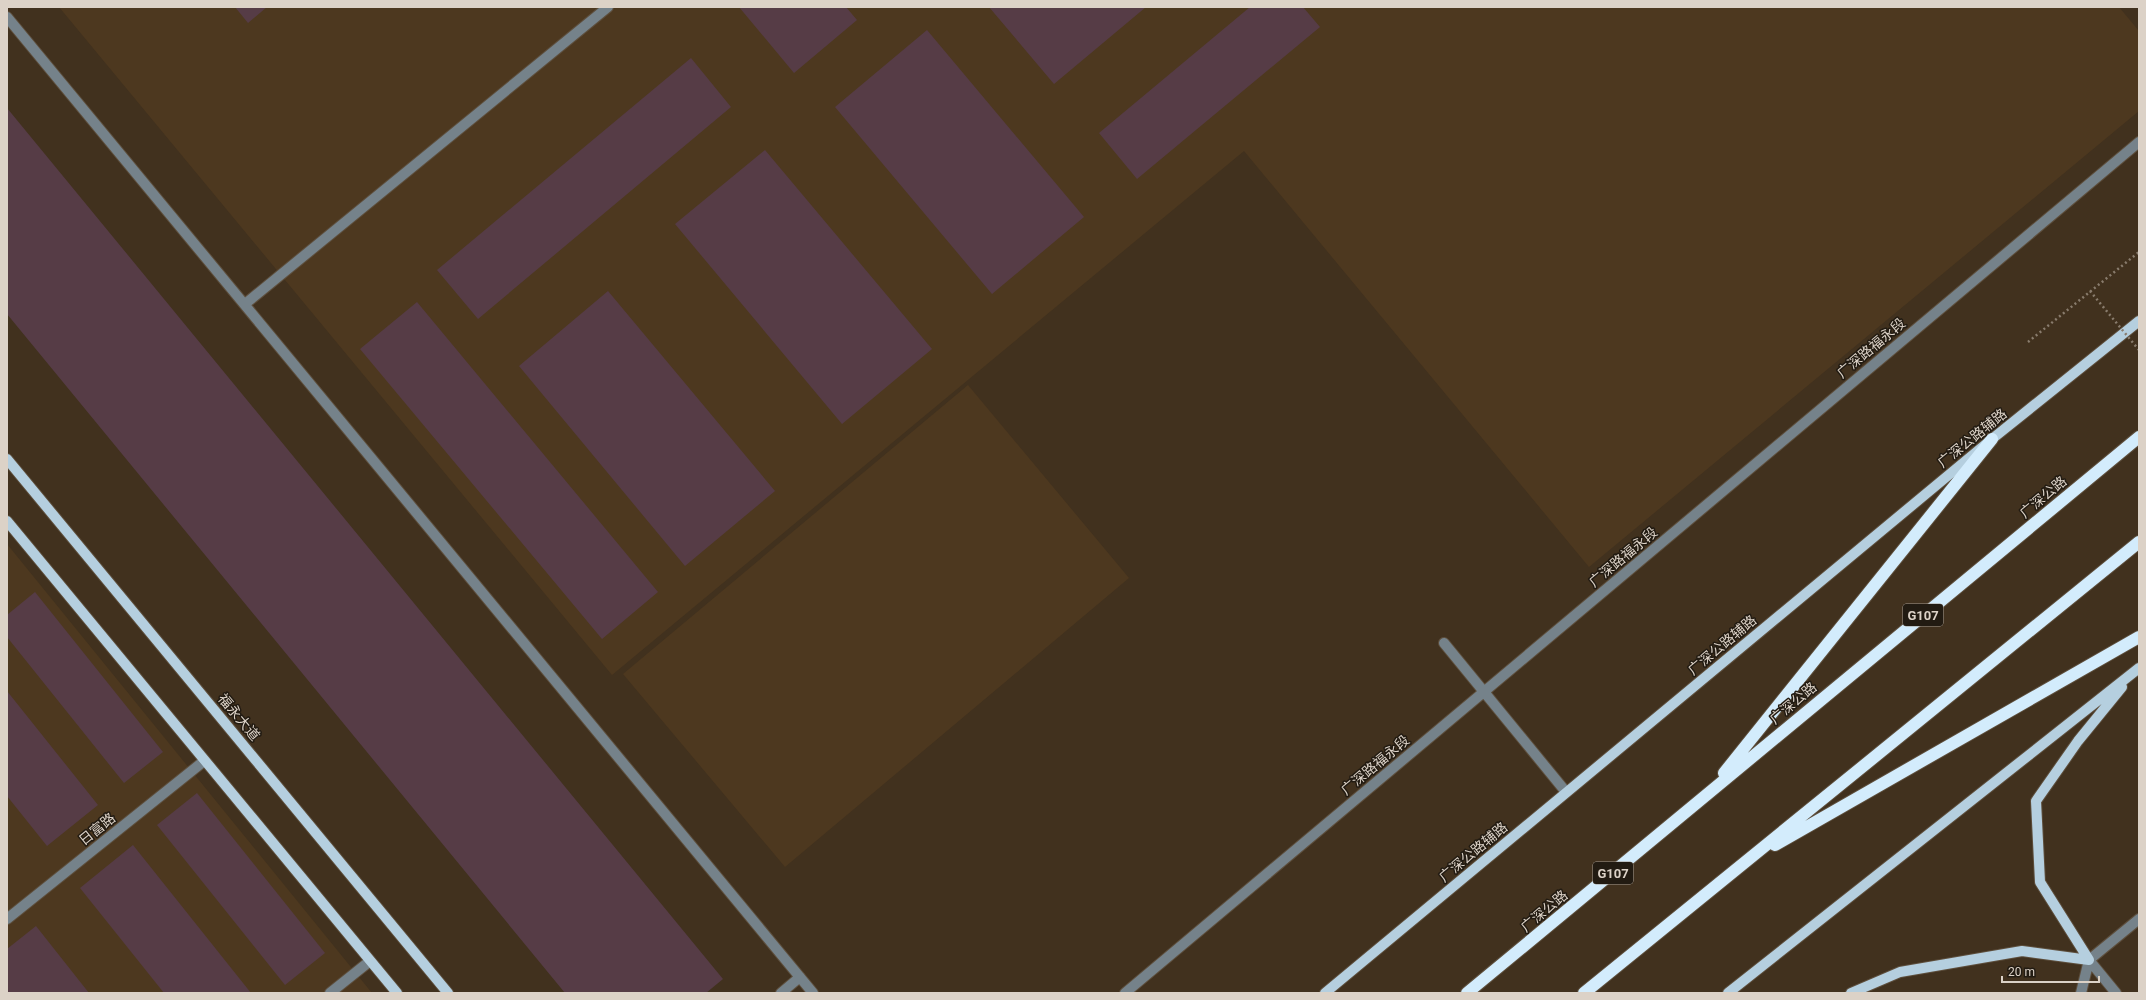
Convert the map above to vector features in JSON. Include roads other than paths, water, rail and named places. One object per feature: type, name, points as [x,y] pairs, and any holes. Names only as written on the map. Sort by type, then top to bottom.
[{"type":"highway","name":"广深公路","points":[[1467,993],[2139,437]]},
{"type":"highway","points":[[1708,794],[1992,438]]},
{"type":"highway","points":[[1584,993],[1742,863],[2139,542]]},
{"type":"highway","points":[[1742,863],[2139,637]]},
{"type":"main road","name":"广深公路辅路","points":[[1325,993],[1992,438],[2139,321]]},
{"type":"main road","name":"福永大道","points":[[7,458],[448,993]]},
{"type":"main road","points":[[7,521],[397,993]]},
{"type":"main road","points":[[2089,960],[2040,882],[2036,801],[2078,741],[2136,670]]},
{"type":"main road","points":[[1728,993],[2136,670]]},
{"type":"main road","points":[[1851,993],[1900,972],[2022,951],[2089,960]]},
{"type":"street","points":[[245,304],[608,7]]},
{"type":"street","points":[[7,17],[814,993]]},
{"type":"street","name":"广深路福永段","points":[[1125,993],[2139,142]]},
{"type":"street","points":[[1444,643],[1566,792]]},
{"type":"street","name":"日富路","points":[[7,918],[204,761]]},
{"type":"street","points":[[2081,993],[2089,960],[2139,919]]},
{"type":"street","points":[[2089,960],[2116,993]]},
{"type":"street","points":[[330,993],[370,961]]},
{"type":"street","points":[[781,993],[800,977]]}]
